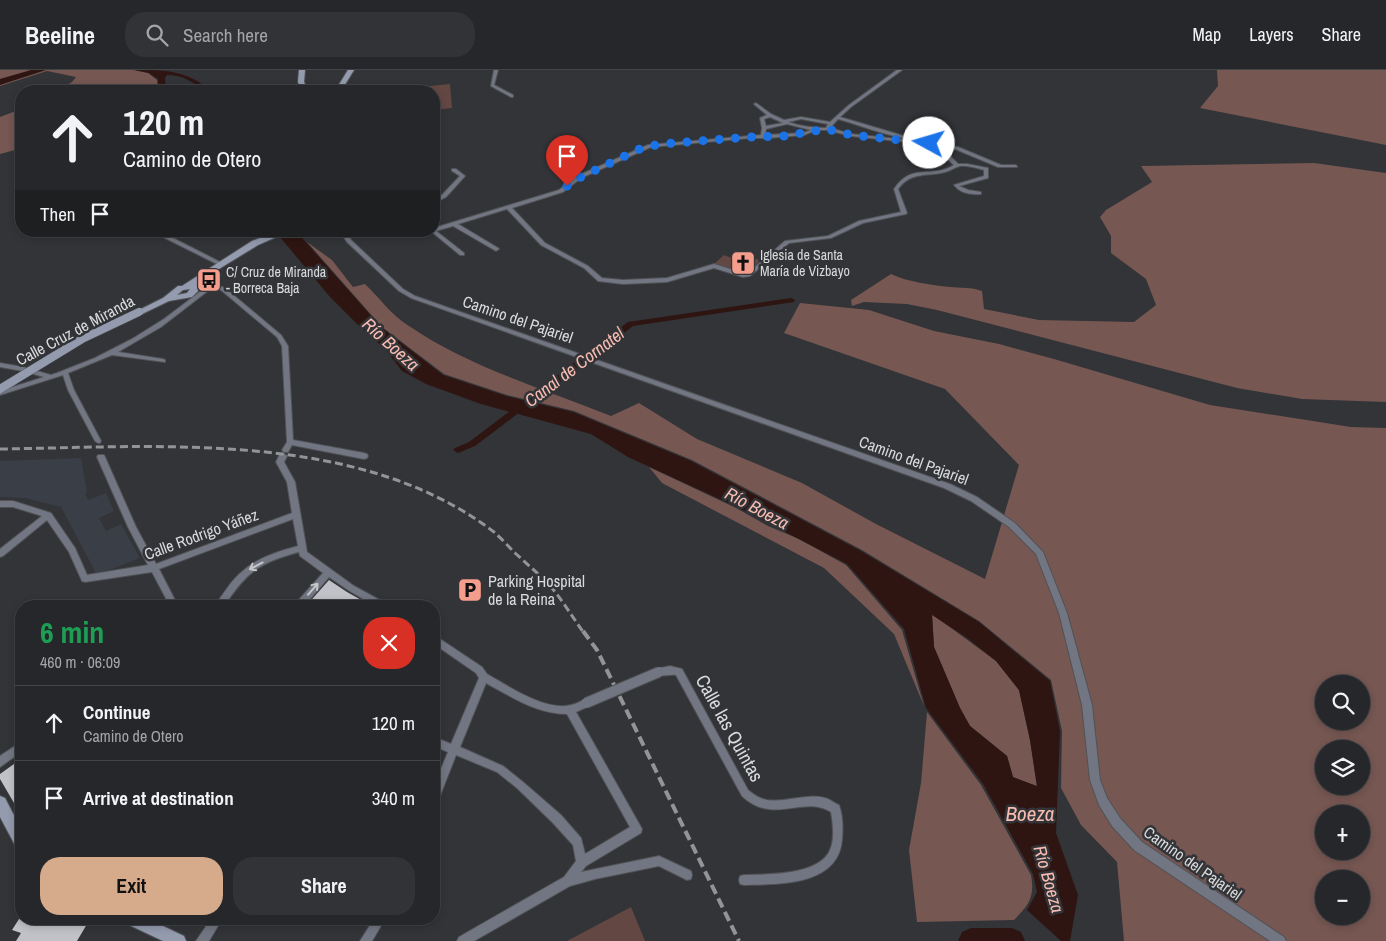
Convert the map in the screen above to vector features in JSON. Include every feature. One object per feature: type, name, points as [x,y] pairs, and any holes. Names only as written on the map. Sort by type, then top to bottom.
[{"type":"street","points":[[302,70],[302,85]]},
{"type":"street","points":[[342,85],[351,70]]},
{"type":"street","points":[[496,70],[492,85],[512,96]]},
{"type":"street","points":[[827,129],[837,118],[900,70]]},
{"type":"street","points":[[756,104],[771,115],[814,130]]},
{"type":"street","points":[[764,137],[762,118],[771,115]]},
{"type":"street","points":[[764,128],[801,118],[831,123]]},
{"type":"street","points":[[837,118],[929,143],[946,154],[957,165]]},
{"type":"street","points":[[440,228],[561,190],[579,178],[642,148],[661,144],[796,135],[827,129],[851,135],[929,143],[956,148],[1000,166],[1015,166]]},
{"type":"street","points":[[508,207],[542,244],[586,267],[600,280],[623,282],[667,280],[714,266],[743,274],[750,274],[787,242],[830,237],[861,222],[904,213],[896,189],[900,182],[926,172],[950,170],[957,165],[986,169],[986,177],[956,185],[959,189],[966,192],[979,193]]},
{"type":"street","points":[[440,198],[463,176],[454,170]]},
{"type":"street","points":[[454,224],[496,249]]},
{"type":"street","points":[[167,237],[221,264]]},
{"type":"street","points":[[191,288],[206,273],[244,249],[271,237]]},
{"type":"street","name":"Camino del Pajariel","points":[[347,237],[401,290],[414,297],[947,486],[974,499],[1012,525],[1039,552],[1063,613],[1087,705],[1095,780],[1103,801],[1116,822],[1138,846],[1280,941]]},
{"type":"street","points":[[440,237],[462,254]]},
{"type":"street","points":[[0,391],[65,373],[110,353],[151,331],[204,291],[216,287],[223,289],[279,336],[286,346],[290,442],[280,462],[290,479],[303,554],[372,600]]},
{"type":"street","points":[[191,288],[204,291]]},
{"type":"street","points":[[179,296],[193,293],[191,288]]},
{"type":"street","points":[[179,296],[192,299]]},
{"type":"street","name":"Calle Cruz de Miranda","points":[[0,391],[82,339],[166,300],[179,296]]},
{"type":"street","points":[[110,353],[163,361]]},
{"type":"street","points":[[0,365],[51,377]]},
{"type":"street","points":[[65,373],[71,390],[98,441]]},
{"type":"street","points":[[290,442],[364,456]]},
{"type":"street","points":[[101,457],[152,568],[171,600]]},
{"type":"street","points":[[0,504],[13,504],[48,515]]},
{"type":"street","points":[[0,554],[48,515]]},
{"type":"street","name":"Calle Rodrigo Yáñez","points":[[48,515],[72,550],[84,579],[152,568],[295,515]]},
{"type":"street","points":[[223,600],[237,580],[248,570],[274,556],[302,548]]},
{"type":"street","points":[[304,600],[328,572]]},
{"type":"street","points":[[440,643],[479,670],[484,677],[538,705],[553,709],[570,710],[637,830],[582,862],[568,881]]},
{"type":"street","name":"Calle las Quintas","points":[[570,710],[659,672],[670,670],[679,672],[751,801],[765,805],[823,802],[835,809],[838,825],[837,835],[835,850],[829,861],[804,875],[744,880]]},
{"type":"street","points":[[440,783],[484,677]]},
{"type":"street","points":[[440,744],[500,769],[539,802],[577,842],[582,862]]},
{"type":"street","points":[[0,762],[15,751]]},
{"type":"street","points":[[0,803],[15,831]]},
{"type":"street","points":[[462,941],[568,881],[659,861],[687,875]]},
{"type":"street","points":[[145,925],[179,941]]},
{"type":"street","points":[[202,941],[213,925]]},
{"type":"street","points":[[366,941],[376,925]]},
{"type":"shaded area","points":[[0,70],[133,70],[148,73],[157,80],[157,85],[67,85],[76,77],[47,71],[0,86]]},
{"type":"shaded area","points":[[1217,70],[1386,70],[1386,145],[1200,108],[1218,86]]},
{"type":"shaded area","points":[[450,84],[452,108],[440,109],[440,85]]},
{"type":"shaded area","points":[[15,111],[15,150],[0,154],[0,117]]},
{"type":"shaded area","points":[[1314,163],[1386,173],[1386,402],[1302,399],[1237,388],[937,310],[907,304],[864,302],[852,306],[851,300],[891,274],[920,283],[982,291],[984,309],[1039,320],[1134,322],[1156,305],[1146,279],[1111,253],[1111,236],[1100,217],[1106,210],[1152,182],[1141,166]]},
{"type":"shaded area","points":[[307,242],[332,260],[353,287],[365,284],[403,322],[457,354],[482,366],[611,416],[639,403],[697,439],[802,483],[876,524],[985,579],[1019,465],[945,389],[784,333],[800,303],[869,310],[934,331],[999,344],[1210,405],[1351,427],[1386,428],[1386,941],[1124,941],[1117,862],[1081,825],[1061,788],[1062,731],[1051,680],[979,621],[862,550],[692,460],[574,411],[507,395],[444,374],[382,327]]},
{"type":"shaded area","points":[[724,255],[734,259],[738,255],[760,260],[750,273],[714,264]]},
{"type":"shaded area","points":[[81,458],[87,492],[85,494],[88,500],[106,493],[114,511],[99,518],[106,531],[121,524],[140,558],[97,575],[61,507],[25,498],[0,497],[0,461]]},
{"type":"shaded area","points":[[649,467],[736,508],[768,526],[799,539],[846,565],[902,630],[924,706],[894,634],[824,568],[662,483]]},
{"type":"shaded area","points":[[932,614],[996,661],[1019,690],[1030,740],[1037,787],[1013,777],[1007,756],[970,726],[960,708],[934,647]]},
{"type":"shaded area","points":[[927,712],[981,785],[1031,875],[1032,889],[1030,900],[1024,910],[1014,920],[917,922],[909,850],[921,783]]},
{"type":"shaded area","points":[[631,907],[645,941],[567,941]]},
{"type":"water","points":[[135,70],[166,71],[184,75],[203,85],[196,85],[175,75],[167,75],[165,78],[166,85],[158,85],[158,79],[149,73]]},
{"type":"water","name":"Boeza","points":[[280,237],[301,237],[381,327],[443,375],[506,396],[573,412],[691,461],[861,551],[979,622],[1050,681],[1060,731],[1056,833],[1078,895],[1070,941],[1061,941],[1027,910],[1037,892],[1033,874],[983,784],[926,708],[904,629],[847,564],[737,507],[628,457],[591,434],[481,404],[426,384],[402,371],[386,350],[330,297]],"holes":[[[932,615],[967,638],[996,661],[1019,690],[1030,740],[1037,786],[1013,777],[1007,756],[970,726],[960,708],[934,647]]]},
{"type":"building","name":"Iglesia de Santa María de Vizbayo","points":[[739,258],[754,262],[749,268],[733,264]]},
{"type":"building","points":[[329,580],[361,600],[342,600],[311,600]]},
{"type":"building","points":[[15,763],[15,805],[0,779],[0,774]]},
{"type":"building","points":[[15,925],[86,925],[77,941],[16,941],[21,933],[12,930]]},
{"type":"waterway","name":"Río Boeza","points":[[0,82],[41,70]]},
{"type":"waterway","name":"Canal de Cornatel","points":[[458,450],[472,444],[631,324],[791,300]]},
{"type":"waterway","points":[[971,941],[1012,941]]},
{"type":"railway","points":[[0,449],[191,447],[256,451],[321,460],[382,475],[441,499],[494,532],[551,587],[584,633]]},
{"type":"railway","points":[[583,631],[597,650],[739,941]]},
{"type":"place","name":"Iglesia de Santa María de Vizbayo","points":[[743,263]]},
{"type":"place","name":"C/ Cruz de Miranda - Borreca Baja","points":[[209,280]]},
{"type":"place","name":"Parking Hospital de la Reina","points":[[470,590]]},
{"type":"route","points":[[567,186],[575,180],[642,148],[661,144],[784,136],[827,129],[851,135],[929,143]]}]
